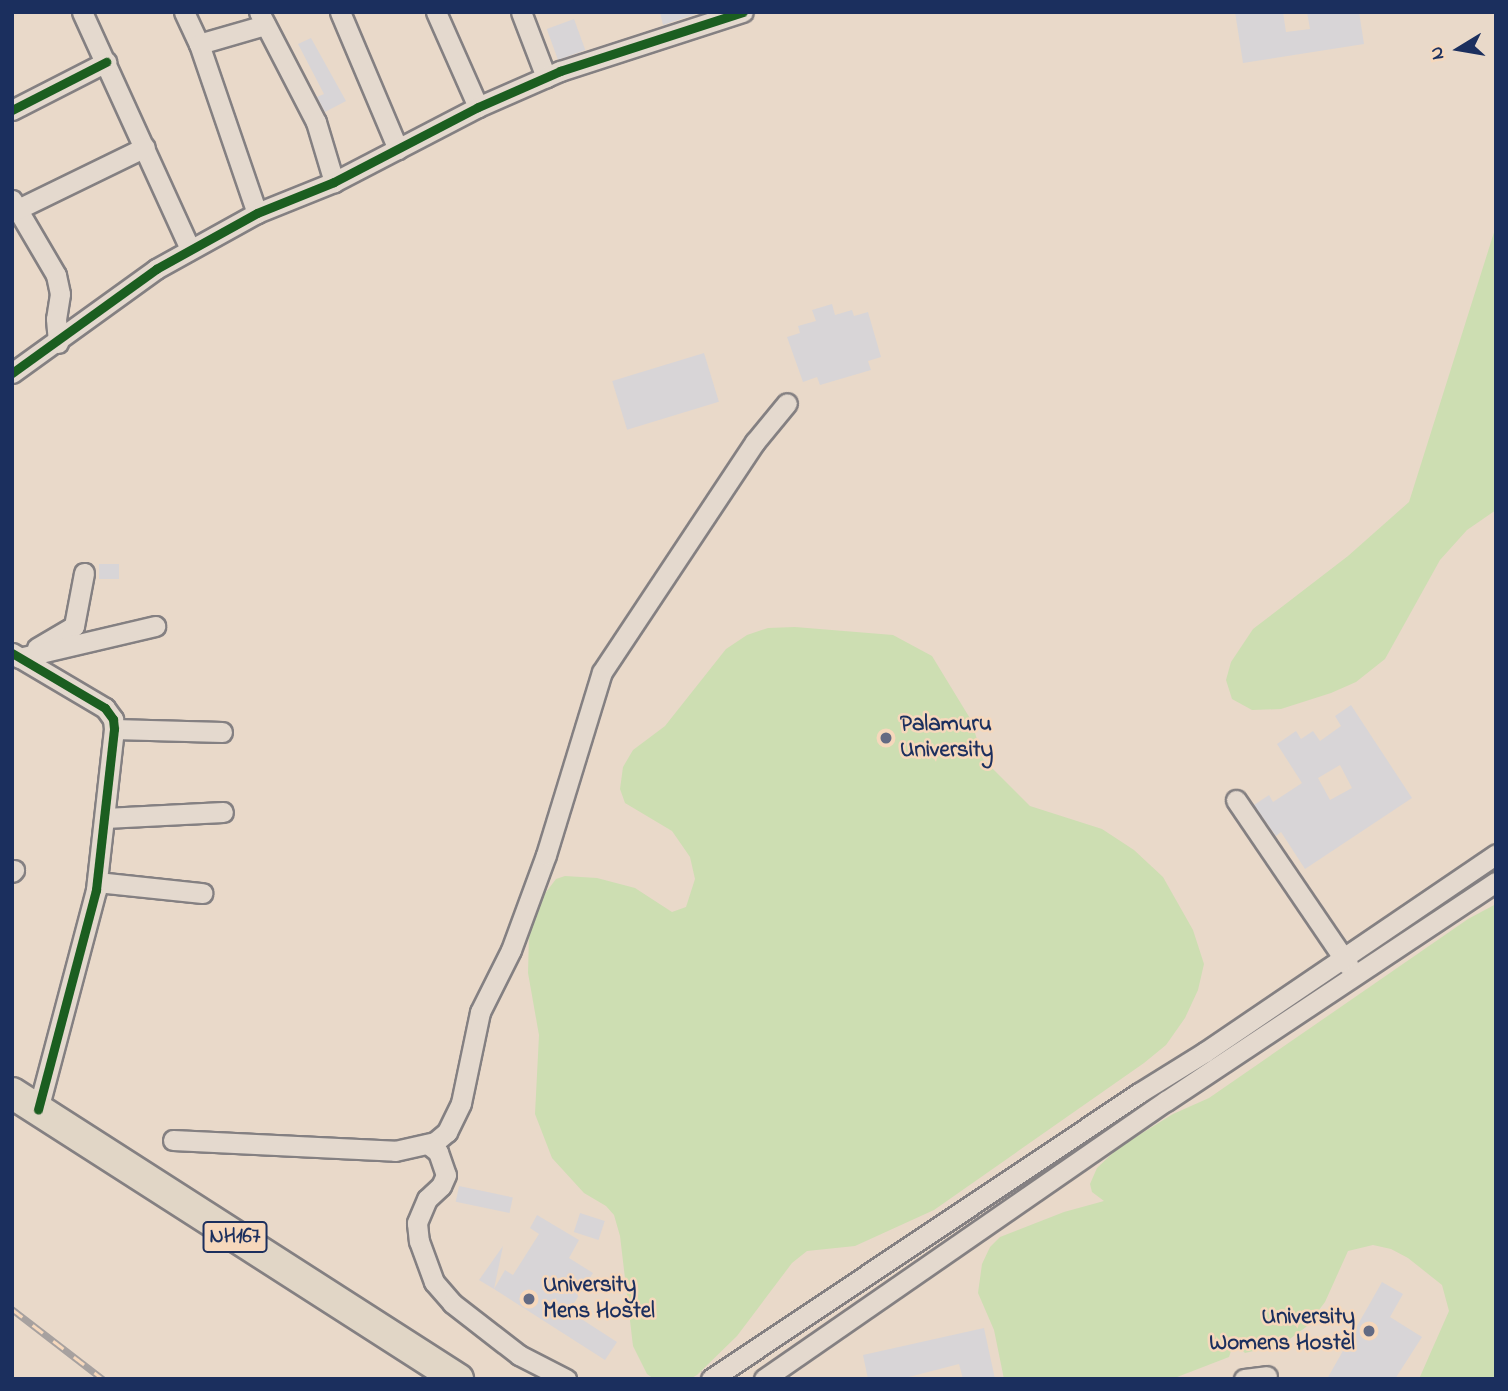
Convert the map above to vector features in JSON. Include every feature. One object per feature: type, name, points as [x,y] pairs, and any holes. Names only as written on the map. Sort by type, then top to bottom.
[{"type":"highway","name":"NH167","points":[[12,1093],[25,1113],[424,1379]]},
{"type":"highway","name":"NH167","points":[[25,1113],[458,1379]]},
{"type":"street","points":[[82,12],[190,249]]},
{"type":"street","points":[[184,12],[199,44],[257,213]]},
{"type":"street","points":[[340,12],[398,149]]},
{"type":"street","points":[[436,12],[478,107]]},
{"type":"street","points":[[521,12],[546,77]]},
{"type":"street","points":[[12,373],[156,269],[257,213],[334,183],[478,107],[546,77],[698,19],[743,12]]},
{"type":"street","points":[[199,44],[262,19],[316,122],[334,183]]},
{"type":"street","points":[[12,110],[106,62]]},
{"type":"street","points":[[58,342],[56,319],[60,294],[56,275],[16,215],[145,147]]},
{"type":"street","points":[[173,1139],[395,1151],[435,1142],[447,1132],[461,1103],[480,1012],[511,950],[524,915],[602,672],[747,453],[787,403]]},
{"type":"street","points":[[16,656],[74,626],[84,573]]},
{"type":"street","points":[[16,656],[155,626]]},
{"type":"street","points":[[16,656],[84,692],[105,708],[113,719],[114,729],[97,881],[25,1113]]},
{"type":"street","points":[[114,729],[222,732]]},
{"type":"street","points":[[1236,800],[1356,976]]},
{"type":"street","points":[[105,818],[223,812]]},
{"type":"street","points":[[711,1379],[1496,854]]},
{"type":"street","points":[[764,1379],[1166,1101],[1489,886],[1470,873]]},
{"type":"street","points":[[97,881],[202,893]]},
{"type":"street","points":[[428,1144],[438,1152],[446,1175],[441,1186],[427,1199],[417,1223],[419,1241],[434,1282],[452,1303],[519,1355],[566,1379]]},
{"type":"street","points":[[825,1303],[840,1327]]},
{"type":"street","points":[[1244,1379],[1266,1376]]},
{"type":"green space","points":[[1496,226],[1496,510],[1467,530],[1440,560],[1385,659],[1356,682],[1331,693],[1281,709],[1252,710],[1232,699],[1226,680],[1231,662],[1253,629],[1348,556],[1409,502]]},
{"type":"green space","points":[[795,627],[893,635],[932,656],[971,720],[983,759],[1030,806],[1102,829],[1134,850],[1163,877],[1193,930],[1204,964],[1198,990],[1185,1018],[1166,1045],[1144,1063],[934,1210],[855,1246],[807,1251],[792,1263],[737,1336],[697,1375],[690,1379],[654,1379],[647,1374],[633,1346],[620,1236],[614,1215],[606,1206],[584,1193],[552,1158],[535,1114],[539,1035],[528,973],[529,934],[537,904],[556,879],[565,876],[597,878],[635,888],[672,912],[686,907],[695,879],[690,857],[672,831],[625,803],[620,789],[623,767],[633,750],[665,726],[726,649],[747,635],[768,628]]},
{"type":"green space","points":[[1496,904],[1496,1379],[1419,1379],[1449,1311],[1442,1285],[1408,1258],[1391,1249],[1373,1245],[1348,1251],[1325,1302],[1306,1327],[1283,1344],[1245,1353],[1234,1342],[1229,1357],[1172,1379],[1004,1379],[994,1330],[978,1293],[982,1264],[990,1247],[1000,1237],[1064,1212],[1104,1201],[1092,1192],[1090,1184],[1097,1168],[1118,1148],[1173,1114],[1209,1098],[1468,919]]},
{"type":"building","points":[[660,12],[699,12],[699,13],[663,25]]},
{"type":"building","points":[[1235,12],[1283,12],[1286,32],[1310,29],[1307,12],[1359,12],[1364,44],[1243,63]]},
{"type":"building","points":[[574,19],[585,50],[558,60],[547,29]]},
{"type":"building","points":[[311,38],[346,101],[325,112],[317,97],[324,94],[298,44]]},
{"type":"building","points":[[832,304],[835,315],[852,310],[854,316],[868,312],[881,357],[868,361],[871,370],[820,385],[817,377],[803,382],[787,337],[800,333],[798,326],[816,321],[812,310]]},
{"type":"building","points":[[704,353],[719,402],[627,430],[612,381]]},
{"type":"building","points":[[99,564],[119,564],[119,579],[99,579]]},
{"type":"building","points":[[1351,705],[1412,798],[1305,869],[1281,832],[1276,836],[1254,805],[1269,795],[1273,802],[1302,783],[1277,744],[1296,731],[1301,739],[1313,731],[1320,741],[1341,726],[1335,716]],"holes":[[[1340,765],[1352,788],[1330,800],[1318,778]]]},
{"type":"building","points":[[459,1186],[513,1197],[509,1213],[456,1202]]},
{"type":"building","points":[[580,1213],[605,1221],[599,1240],[574,1232]]},
{"type":"building","name":"University Mens Hostel","points":[[537,1215],[579,1240],[569,1258],[593,1273],[569,1311],[617,1342],[605,1360],[494,1289],[505,1270],[513,1275],[539,1234],[530,1228]]},
{"type":"building","points":[[503,1246],[494,1289],[479,1280]]},
{"type":"building","name":"University Womens Hostel","points":[[1382,1282],[1403,1294],[1390,1317],[1422,1337],[1395,1379],[1327,1379]]},
{"type":"building","points":[[984,1328],[995,1379],[963,1379],[959,1364],[901,1379],[868,1379],[863,1355]]},
{"type":"railway","points":[[12,1309],[103,1379]]},
{"type":"cycle path","points":[[12,373],[156,269],[257,213],[334,182],[478,107],[560,71],[743,12]]},
{"type":"cycle path","points":[[12,110],[106,62]]},
{"type":"cycle path","points":[[12,653],[105,708],[113,719],[114,729],[96,890],[38,1109]]},
{"type":"place","name":"Palamuru University","points":[[886,738]]},
{"type":"place","name":"University Mens Hostel","points":[[529,1299]]},
{"type":"place","name":"University Womens Hostel","points":[[1369,1331]]}]
